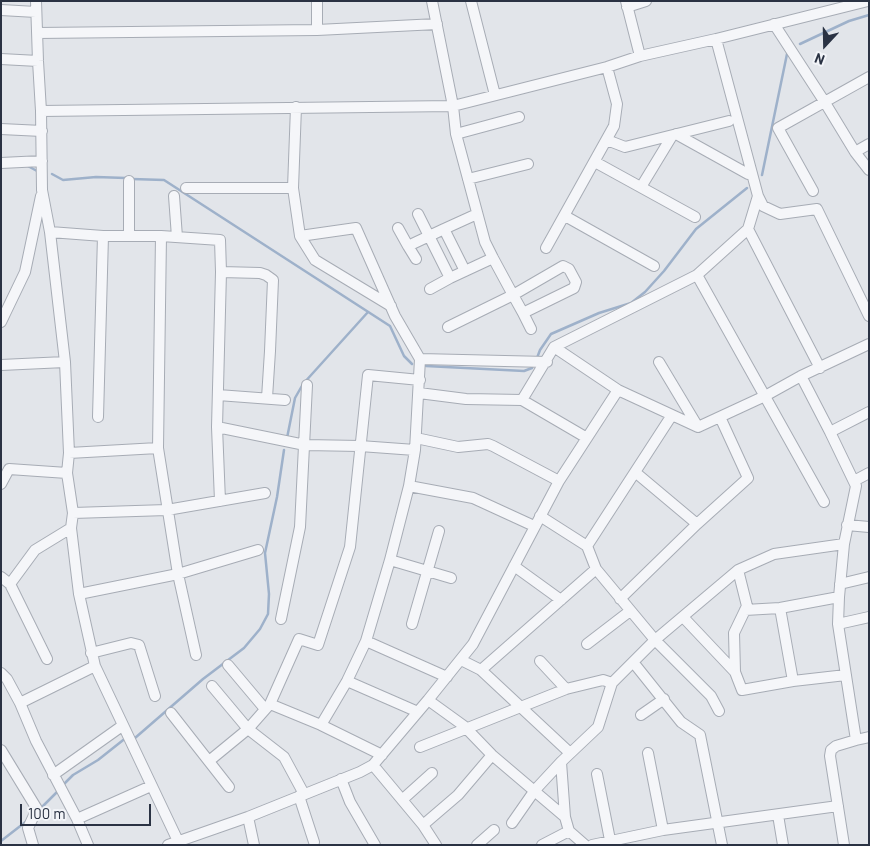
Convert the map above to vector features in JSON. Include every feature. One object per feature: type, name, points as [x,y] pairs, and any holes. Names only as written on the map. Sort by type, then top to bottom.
[{"type":"street","points":[[36,1],[42,131],[42,190],[50,232],[65,362],[69,453],[67,474],[73,513],[71,528],[79,594],[95,666],[151,786],[173,843],[248,817],[373,765],[473,644],[559,481],[618,390]]},
{"type":"street","points":[[317,1],[317,30]]},
{"type":"street","points":[[432,1],[453,106],[456,134],[485,242],[531,329]]},
{"type":"street","points":[[471,1],[495,95]]},
{"type":"street","points":[[640,56],[626,4],[646,1]]},
{"type":"street","points":[[41,111],[453,106],[607,67],[640,56],[868,1]]},
{"type":"street","points":[[1,10],[36,12]]},
{"type":"street","points":[[37,33],[317,30],[437,24]]},
{"type":"street","points":[[774,24],[855,152],[869,170]]},
{"type":"street","points":[[716,39],[758,196],[763,206],[780,214],[817,209],[869,316]]},
{"type":"street","points":[[1,59],[38,61]]},
{"type":"street","points":[[546,248],[596,162],[614,126],[617,104],[607,67]]},
{"type":"street","points":[[813,191],[778,128],[869,77]]},
{"type":"street","points":[[296,107],[294,188],[300,236],[315,260],[391,306]]},
{"type":"street","points":[[456,134],[519,116]]},
{"type":"street","points":[[607,140],[625,147],[729,121]]},
{"type":"street","points":[[1,129],[42,131]]},
{"type":"street","points":[[674,135],[748,174]]},
{"type":"street","points":[[642,187],[674,135]]},
{"type":"street","points":[[855,152],[869,144]]},
{"type":"street","points":[[1,163],[42,161]]},
{"type":"street","points":[[596,162],[695,217]]},
{"type":"street","points":[[468,179],[528,164]]},
{"type":"street","points":[[128,182],[129,236]]},
{"type":"street","points":[[186,188],[294,188]]},
{"type":"street","points":[[1,322],[26,272],[42,190]]},
{"type":"street","points":[[174,196],[177,237]]},
{"type":"street","points":[[522,400],[554,347],[697,275],[748,229],[758,196]]},
{"type":"street","points":[[418,214],[450,278]]},
{"type":"street","points":[[408,246],[478,214]]},
{"type":"street","points":[[565,216],[654,266]]},
{"type":"street","points":[[300,236],[356,228],[391,306],[420,359],[415,450],[409,486],[390,560],[366,641],[347,681],[321,725]]},
{"type":"street","points":[[398,228],[416,259]]},
{"type":"street","points":[[444,229],[465,271]]},
{"type":"street","points":[[748,229],[820,368]]},
{"type":"street","points":[[50,232],[103,236],[161,236],[220,240],[221,272],[217,427],[220,501]]},
{"type":"street","points":[[98,417],[103,236]]},
{"type":"street","points":[[161,236],[158,448],[178,574],[196,655]]},
{"type":"street","points":[[430,288],[493,258]]},
{"type":"street","points":[[448,327],[513,295],[563,266],[569,269],[576,282],[574,288],[522,314]]},
{"type":"street","points":[[221,272],[260,273],[271,277],[273,280],[267,398]]},
{"type":"street","points":[[697,275],[824,502]]},
{"type":"street","points":[[554,347],[618,390],[672,416],[698,426],[765,396],[801,376],[869,344]]},
{"type":"street","points":[[420,359],[546,362]]},
{"type":"street","points":[[1,365],[65,362]]},
{"type":"street","points":[[659,362],[698,426]]},
{"type":"street","points":[[209,761],[248,729],[268,706],[299,639],[318,645],[350,548],[368,375],[420,380]]},
{"type":"street","points":[[801,376],[856,486],[844,544],[838,624],[856,740]]},
{"type":"street","points":[[281,619],[300,527],[307,385]]},
{"type":"street","points":[[419,393],[469,399],[522,400],[587,438]]},
{"type":"street","points":[[218,394],[285,400]]},
{"type":"street","points":[[830,432],[869,412]]},
{"type":"street","points":[[587,546],[672,416]]},
{"type":"street","points":[[620,599],[696,524],[748,478],[720,417]]},
{"type":"street","points":[[217,427],[305,445],[415,450]]},
{"type":"street","points":[[416,438],[458,447],[493,446],[559,481]]},
{"type":"street","points":[[69,453],[158,448]]},
{"type":"street","points":[[1,484],[9,469],[67,474]]},
{"type":"street","points":[[635,472],[696,524]]},
{"type":"street","points":[[854,481],[869,473]]},
{"type":"street","points":[[409,486],[470,498],[534,526]]},
{"type":"street","points":[[73,513],[167,510],[265,493]]},
{"type":"street","points":[[540,516],[587,546],[596,570],[655,640],[711,696],[719,711]]},
{"type":"street","points":[[847,525],[869,527]]},
{"type":"street","points":[[10,584],[35,550],[71,528]]},
{"type":"street","points":[[412,624],[439,531]]},
{"type":"street","points":[[512,823],[536,790],[561,762],[598,727],[612,683],[655,640],[738,570],[774,554],[844,544]]},
{"type":"street","points":[[79,594],[178,574],[258,550]]},
{"type":"street","points":[[390,560],[451,578]]},
{"type":"street","points":[[514,566],[561,600]]},
{"type":"street","points":[[481,670],[596,570]]},
{"type":"street","points":[[738,570],[747,606],[734,633],[735,672],[742,690],[793,681],[846,675]]},
{"type":"street","points":[[1,577],[10,584],[47,659]]},
{"type":"street","points":[[840,584],[869,577]]},
{"type":"street","points":[[745,610],[780,608],[839,598]]},
{"type":"street","points":[[780,608],[793,681]]},
{"type":"street","points":[[588,644],[630,611]]},
{"type":"street","points":[[683,617],[735,672]]},
{"type":"street","points":[[838,624],[869,617]]},
{"type":"street","points":[[366,641],[447,677]]},
{"type":"street","points":[[91,653],[131,644],[138,645],[155,696]]},
{"type":"street","points":[[461,660],[481,670],[570,753]]},
{"type":"street","points":[[540,661],[566,689]]},
{"type":"street","points":[[633,662],[681,722],[700,735],[722,845]]},
{"type":"street","points":[[228,665],[268,706],[321,725],[382,755]]},
{"type":"street","points":[[20,703],[95,666]]},
{"type":"street","points":[[3,679],[20,703],[36,742],[77,819],[88,845]]},
{"type":"street","points":[[420,747],[566,689],[603,680],[612,683]]},
{"type":"street","points":[[347,681],[418,712]]},
{"type":"street","points":[[212,686],[248,729],[284,757],[301,795],[314,842]]},
{"type":"street","points":[[641,715],[664,699]]},
{"type":"street","points":[[428,700],[466,728],[492,755],[536,790],[565,817]]},
{"type":"street","points":[[171,713],[229,787]]},
{"type":"street","points":[[53,774],[122,726]]},
{"type":"street","points":[[844,845],[830,756],[831,750],[836,746],[869,737]]},
{"type":"street","points":[[1,750],[37,809],[28,828],[33,845]]},
{"type":"street","points":[[648,753],[663,830]]},
{"type":"street","points":[[423,825],[458,795],[492,755]]},
{"type":"street","points":[[561,762],[565,817],[569,831],[585,845]]},
{"type":"street","points":[[373,765],[423,825],[436,845]]},
{"type":"street","points":[[402,800],[432,773]]},
{"type":"street","points":[[596,774],[610,840]]},
{"type":"street","points":[[341,779],[350,802],[375,845]]},
{"type":"street","points":[[77,819],[151,786]]},
{"type":"street","points":[[592,845],[663,830],[838,806]]},
{"type":"street","points":[[778,815],[783,845]]},
{"type":"street","points":[[248,817],[254,845]]},
{"type":"street","points":[[477,845],[494,830]]},
{"type":"street","points":[[542,845],[569,831]]},
{"type":"waterway","points":[[800,44],[849,21],[869,15]]},
{"type":"waterway","points":[[762,175],[787,54]]},
{"type":"waterway","points":[[26,165],[37,171]]},
{"type":"waterway","points":[[52,174],[63,180],[96,177],[126,178]]},
{"type":"waterway","points":[[132,179],[164,180],[390,326],[404,356],[412,364]]},
{"type":"waterway","points":[[537,358],[551,334],[599,313],[631,303],[645,292],[664,271],[696,229],[747,188]]},
{"type":"waterway","points":[[287,438],[295,398],[303,384],[368,312]]},
{"type":"waterway","points":[[426,366],[524,371],[532,368]]},
{"type":"waterway","points":[[135,738],[203,679],[244,648],[260,629],[268,614],[269,594],[265,553],[277,497],[284,450]]},
{"type":"waterway","points":[[63,785],[73,775],[98,760],[127,737]]},
{"type":"waterway","points":[[41,808],[58,791]]},
{"type":"waterway","points":[[1,841],[28,820]]}]
